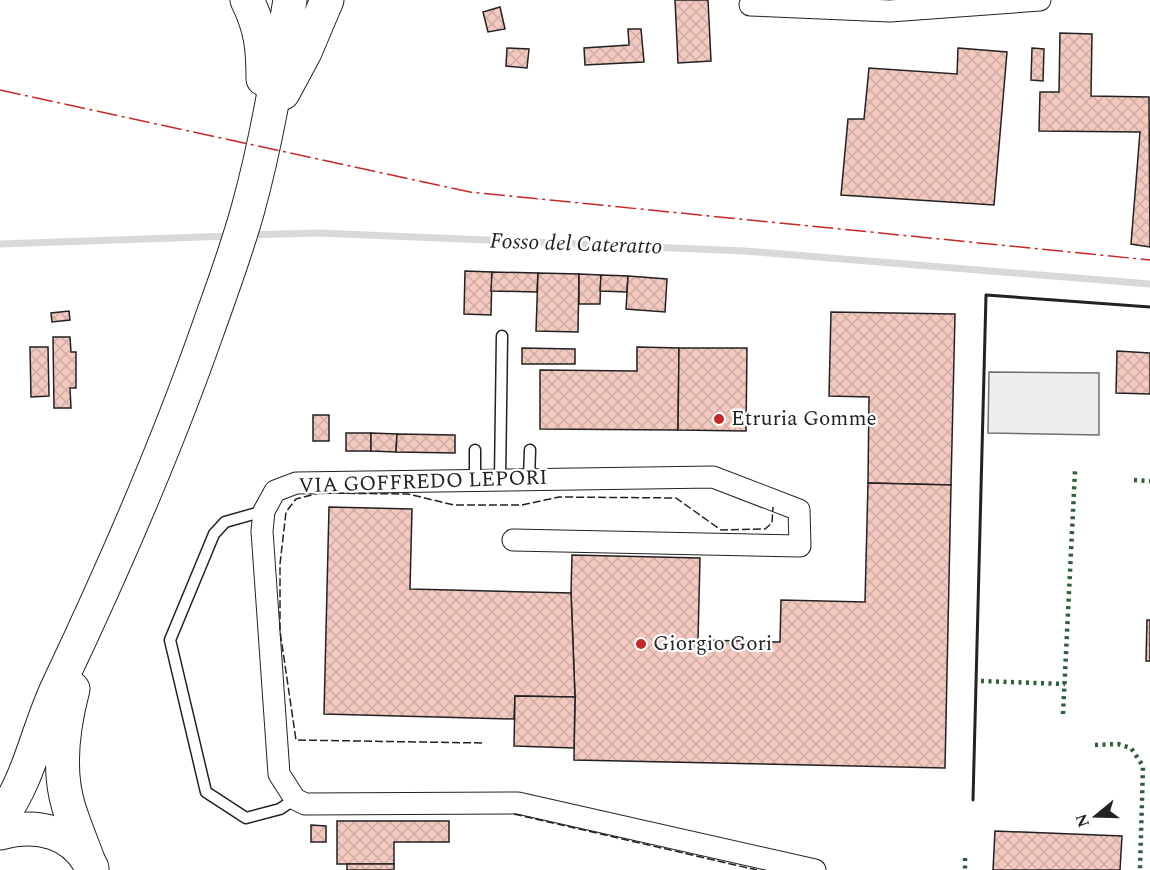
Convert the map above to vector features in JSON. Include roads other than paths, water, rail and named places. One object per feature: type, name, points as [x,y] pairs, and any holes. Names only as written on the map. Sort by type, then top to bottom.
[{"type":"main road","points":[[247,0],[259,28],[263,46],[262,157]]},
{"type":"main road","points":[[0,819],[26,774],[53,697],[98,601],[181,407],[247,213],[262,157],[290,0]]},
{"type":"main road","points":[[270,119],[305,52],[327,0]]},
{"type":"main road","points":[[91,867],[69,806],[62,767],[67,710],[98,601]]},
{"type":"main road","points":[[0,833],[18,828],[39,828],[60,835],[78,848],[91,867]]},
{"type":"street","points":[[750,5],[890,11],[1040,0]]},
{"type":"street","name":"VIA GOFFREDO LEPORI","points":[[264,511],[275,491],[296,483],[713,477],[799,510],[800,546],[513,540]]},
{"type":"street","points":[[264,511],[262,531],[279,774],[295,799],[304,804],[518,803],[815,870]]},
{"type":"lane","points":[[500,479],[502,336]]},
{"type":"lane","points":[[475,450],[475,479]]},
{"type":"lane","points":[[529,479],[530,450]]},
{"type":"lane","points":[[264,511],[225,522],[214,534],[170,640],[206,792],[246,818],[280,810],[295,799]]},
{"type":"waterway","name":"Fosso del Cateratto","points":[[248,235],[318,233],[745,251],[1150,284]]},
{"type":"waterway","name":"Fosso del Cateratto","points":[[0,244],[231,236]]},
{"type":"place","name":"Etruria Gomme","points":[[719,419]]},
{"type":"place","name":"Giorgio Gori","points":[[641,644]]}]
